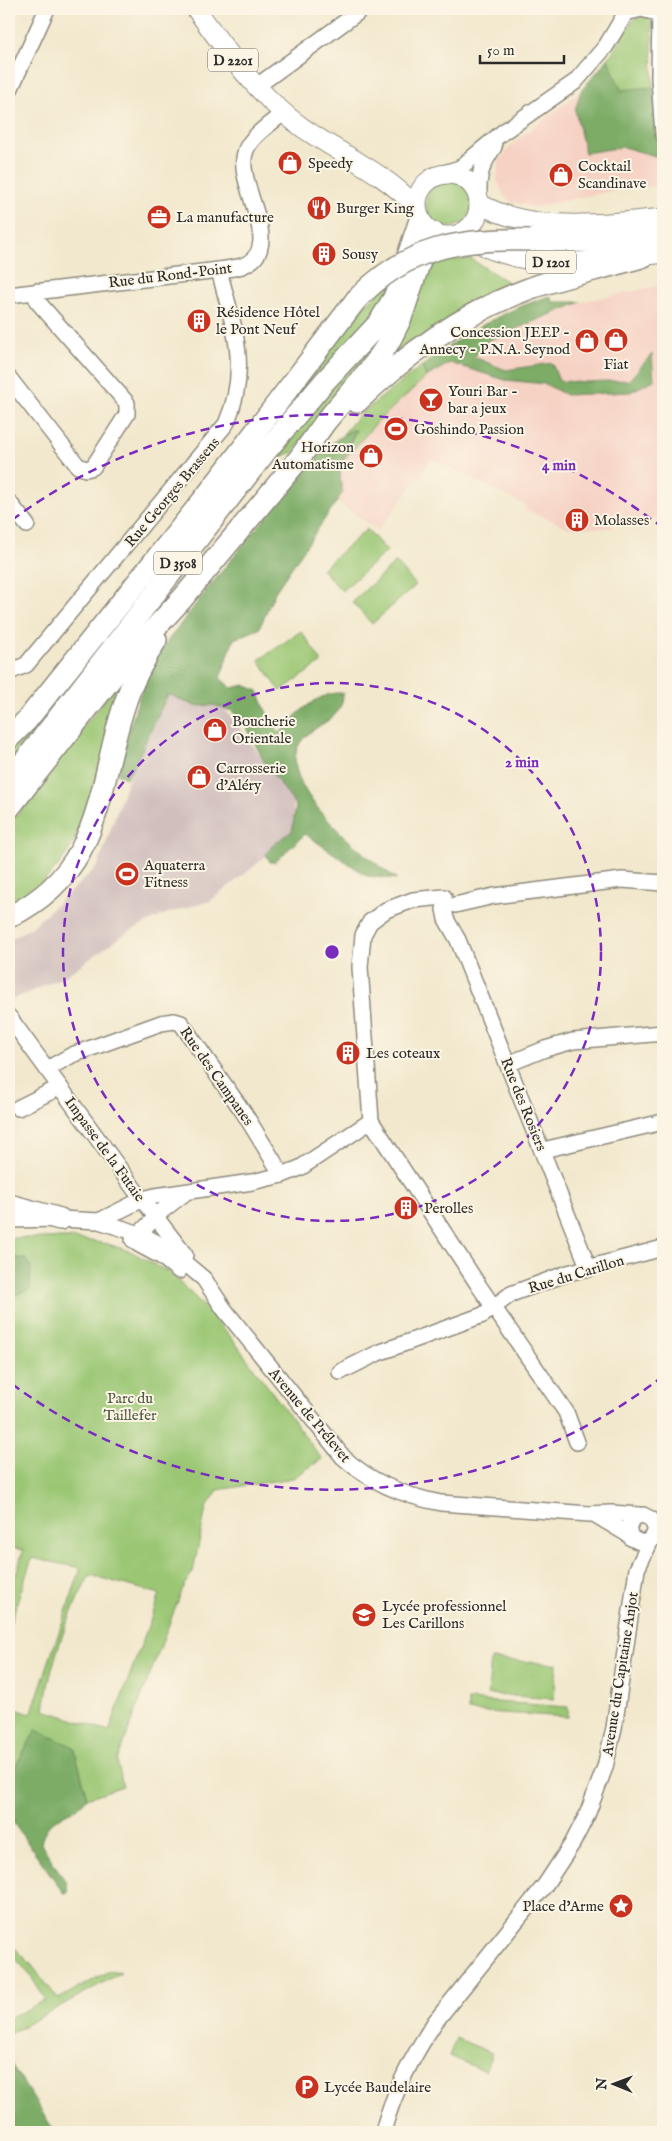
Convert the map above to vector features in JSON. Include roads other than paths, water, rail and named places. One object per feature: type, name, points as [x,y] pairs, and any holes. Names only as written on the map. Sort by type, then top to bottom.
[{"type":"highway","name":"D 3508","points":[[9,781],[266,451],[324,382],[382,318],[394,298],[423,220]]},
{"type":"highway","name":"D 3508","points":[[9,808],[129,656],[182,599],[298,460],[326,420],[357,387],[389,342],[401,318],[422,255],[423,220]]},
{"type":"highway","points":[[39,705],[204,499],[356,300],[383,275],[404,262],[431,250],[476,240],[611,242],[663,237]]},
{"type":"highway","points":[[298,460],[388,374],[416,352],[486,307],[533,287],[654,254]]},
{"type":"highway","points":[[9,738],[266,451]]},
{"type":"highway","points":[[9,917],[44,896],[81,852],[93,826],[104,792],[131,687],[144,660],[182,599]]},
{"type":"highway","points":[[9,1205],[60,1219]]},
{"type":"main road","name":"D 2201","points":[[196,9],[221,44],[256,86],[283,113],[336,149],[368,166],[399,188],[423,220]]},
{"type":"main road","name":"D 2201","points":[[368,166],[425,183]]},
{"type":"main road","points":[[444,174],[454,174],[471,183],[479,202],[477,217],[473,225],[464,232],[444,236],[423,220],[420,190],[425,183],[434,177],[444,174]]},
{"type":"main road","points":[[479,202],[504,215],[540,222],[596,224],[663,218]]},
{"type":"main road","name":"D 1201","points":[[464,232],[492,250],[526,259],[576,262],[654,254]]},
{"type":"street","points":[[9,92],[47,9]]},
{"type":"street","points":[[256,86],[357,13],[358,9]]},
{"type":"street","points":[[444,174],[460,168],[503,132],[575,82],[606,46],[628,12],[642,9],[660,11],[663,134]]},
{"type":"street","name":"Rue du Rond-Point","points":[[9,295],[219,270],[247,263],[253,257],[260,244],[262,232],[244,177],[243,163],[246,150],[253,139],[283,113]]},
{"type":"street","points":[[479,202],[478,177],[484,162],[503,132]]},
{"type":"street","name":"Rue Georges Brassens","points":[[9,672],[26,665],[226,424],[236,397],[240,366],[238,344],[219,270]]},
{"type":"street","points":[[9,378],[78,466],[86,469],[93,466],[127,414],[127,402],[37,301],[36,291]]},
{"type":"street","points":[[9,502],[27,525]]},
{"type":"street","points":[[577,1442],[566,1412],[493,1307],[371,1121],[360,967],[361,943],[370,922],[386,910],[399,905],[449,904],[494,896],[622,880],[663,883]]},
{"type":"street","name":"Rue des Rosiers","points":[[449,904],[458,940],[589,1269]]},
{"type":"street","name":"Impasse de la Futaie","points":[[9,1017],[204,1279]]},
{"type":"street","name":"Rue des Campanes","points":[[47,1069],[72,1055],[161,1023],[174,1021],[181,1023],[244,1114],[282,1175]]},
{"type":"street","points":[[508,1064],[545,1049],[572,1041],[663,1033]]},
{"type":"street","points":[[18,1108],[60,1087]]},
{"type":"street","points":[[99,1221],[143,1199],[282,1175],[300,1168],[371,1121]]},
{"type":"street","points":[[543,1150],[663,1122]]},
{"type":"street","points":[[128,1207],[134,1235],[186,1192]]},
{"type":"street","name":"Avenue de Prélevet","points":[[9,1220],[60,1219],[99,1221],[167,1248],[204,1279],[224,1310],[343,1457],[356,1469],[387,1488],[418,1499],[441,1503],[594,1514],[611,1512],[651,1518]]},
{"type":"street","name":"Avenue de Prélevet","points":[[9,1229],[83,1230],[134,1235],[224,1310]]},
{"type":"street","name":"Rue du Carillon","points":[[340,1372],[378,1353],[483,1315],[511,1294],[568,1273],[663,1248]]},
{"type":"street","name":"Avenue de Prélevet","points":[[594,1514],[631,1538]]},
{"type":"street","points":[[651,1518],[655,1526],[656,1535],[642,1543],[631,1538],[630,1523],[651,1518]]},
{"type":"street","name":"Avenue du Capitaine Anjot","points":[[637,1569],[656,1535]]},
{"type":"street","name":"Avenue du Capitaine Anjot","points":[[383,2132],[399,2086],[421,2043],[435,2022],[545,1885],[572,1844],[587,1815],[604,1767],[614,1728],[637,1569],[631,1538]]},
{"type":"place","name":"Speedy","points":[[290,163]]},
{"type":"place","name":"Cocktail Scandinave","points":[[561,175]]},
{"type":"place","name":"Burger King","points":[[319,208]]},
{"type":"place","name":"La manufacture","points":[[159,217]]},
{"type":"place","name":"Sousy","points":[[324,254]]},
{"type":"place","name":"Résidence Hôtel le Pont Neuf","points":[[199,321]]},
{"type":"place","name":"Fiat","points":[[616,340]]},
{"type":"place","name":"Concession JEEP - Annecy - P.N.A. Seynod","points":[[587,341]]},
{"type":"place","name":"Youri Bar - bar a jeux","points":[[431,400]]},
{"type":"place","name":"Goshindo Passion","points":[[396,429]]},
{"type":"place","name":"Horizon Automatisme","points":[[371,456]]},
{"type":"place","name":"Molasses","points":[[577,520]]},
{"type":"place","name":"Boucherie Orientale","points":[[215,730]]},
{"type":"place","name":"Carrosserie d'Aléry","points":[[199,777]]},
{"type":"place","name":"Aquaterra Fitness","points":[[127,874]]},
{"type":"place","name":"Les coteaux","points":[[348,1053]]},
{"type":"place","name":"Perolles","points":[[406,1208]]},
{"type":"place","name":"Lycée professionnel Les Carillons","points":[[364,1615]]},
{"type":"place","name":"Place d'Arme","points":[[621,1906]]},
{"type":"place","name":"Lycée Baudelaire","points":[[307,2087]]},
{"type":"park label","name":"Parc du Taillefer","points":[[130,1406]]}]
